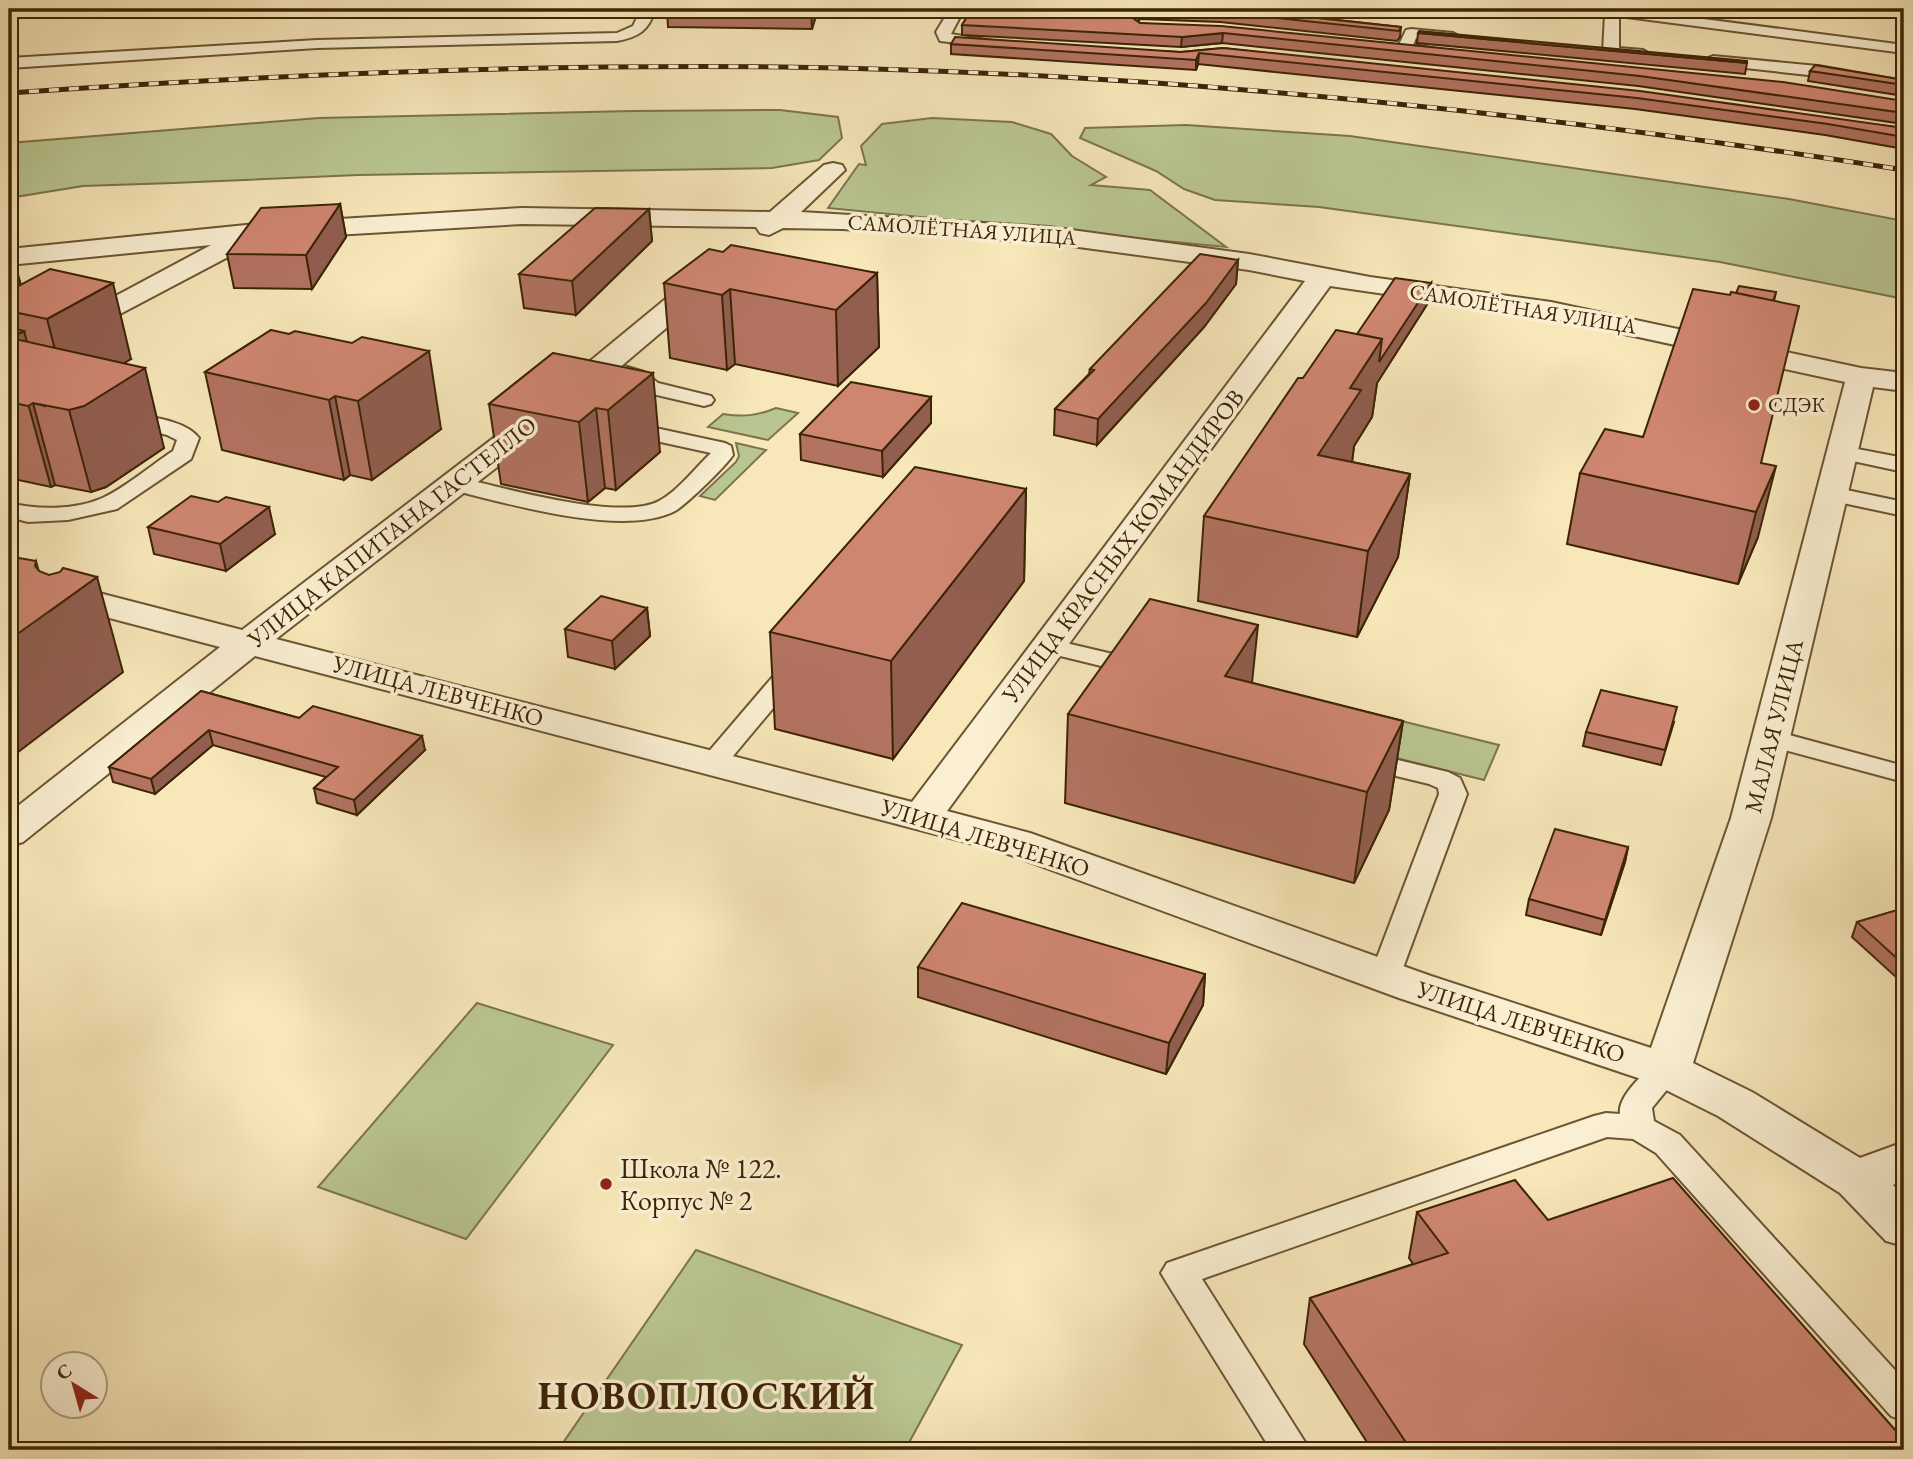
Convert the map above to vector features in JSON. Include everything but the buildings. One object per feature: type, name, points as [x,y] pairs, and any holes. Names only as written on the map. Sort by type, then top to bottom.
[{"type":"street","name":"УЛИЦА КАПИТАНА ГАСТЕЛЛО","points":[[9,833],[249,642],[457,484],[562,414],[602,367],[778,220],[833,170]]},
{"type":"street","name":"САМОЛЁТНАЯ УЛИЦА","points":[[9,257],[256,232],[522,216],[843,221],[1049,235],[1163,249],[1370,285],[1551,310],[1861,377],[1904,382]]},
{"type":"street","points":[[9,365],[91,317],[256,232]]},
{"type":"street","name":"УЛИЦА КРАСНЫХ КОМАНДИРОВ","points":[[922,817],[1323,276]]},
{"type":"street","name":"МАЛАЯ УЛИЦА","points":[[1667,1070],[1751,818],[1861,377]]},
{"type":"street","name":"УЛИЦА ЛЕВЧЕНКО","points":[[37,614],[99,604],[1015,842],[1385,976],[1667,1070],[1735,1104],[1857,1180],[1904,1227]]},
{"type":"street","points":[[1857,1180],[1904,1160]]},
{"type":"lane","points":[[9,63],[317,44],[617,37],[635,34],[643,27],[648,9]]},
{"type":"lane","points":[[957,9],[943,32],[945,38],[962,42],[1003,44]]},
{"type":"lane","points":[[1596,9],[1904,49]]},
{"type":"lane","points":[[1612,9],[1604,51],[1665,57]]},
{"type":"lane","points":[[1455,55],[1397,48],[1411,33],[1465,38]]},
{"type":"lane","points":[[1692,59],[1818,71],[1904,86]]},
{"type":"lane","points":[[1773,66],[1781,85]]},
{"type":"lane","points":[[602,367],[637,376],[651,388],[704,400]]},
{"type":"lane","points":[[9,510],[28,515],[68,513],[109,504],[183,454],[188,438],[174,430],[98,412]]},
{"type":"lane","points":[[457,484],[586,513],[651,512],[669,505],[722,455],[723,451],[717,448],[601,422]]},
{"type":"lane","points":[[1842,452],[1904,465]]},
{"type":"lane","points":[[1832,494],[1904,509]]},
{"type":"lane","points":[[1049,646],[1164,673]]},
{"type":"lane","points":[[714,762],[811,648]]},
{"type":"lane","points":[[1771,738],[1904,774]]},
{"type":"lane","points":[[1331,752],[1438,778],[1450,785],[1453,794],[1385,976]]},
{"type":"lane","points":[[1639,1127],[1635,1105],[1667,1070]]},
{"type":"lane","points":[[1291,1450],[1179,1273],[1606,1125],[1639,1127],[1668,1144],[1904,1405]]},
{"type":"green space","points":[[780,110],[838,117],[842,138],[819,160],[772,168],[358,175],[83,186],[9,198],[9,143],[319,118]]},
{"type":"green space","points":[[932,118],[1012,122],[1051,134],[1072,156],[1106,177],[1091,185],[1150,190],[1226,247],[828,208],[859,164],[866,165],[861,146],[882,124]]},
{"type":"green space","points":[[1186,125],[1350,136],[1789,199],[1904,221],[1904,299],[1720,262],[1319,207],[1215,200],[1184,189],[1156,171],[1080,138],[1085,128]]},
{"type":"green space","points":[[776,408],[798,413],[768,440],[708,427],[723,414],[750,415]]},
{"type":"green space","points":[[736,443],[766,450],[715,500],[700,496],[736,462],[739,456]]},
{"type":"green space","points":[[1328,703],[1499,745],[1484,780],[1336,743]]},
{"type":"green space","points":[[477,1003],[613,1045],[466,1239],[318,1187]]},
{"type":"green space","points":[[696,1250],[962,1345],[905,1450],[558,1450]]},
{"type":"railway","points":[[9,93],[298,76],[492,69],[782,67],[923,70],[1204,86],[1485,113],[1904,170]]},
{"type":"place","name":"СДЭК","points":[[1754,405]]},
{"type":"place","name":"Школа № 122. Корпус № 2","points":[[606,1184]]},
{"type":"district","name":"НОВОПЛОСКИЙ","points":[[707,1396]]}]
